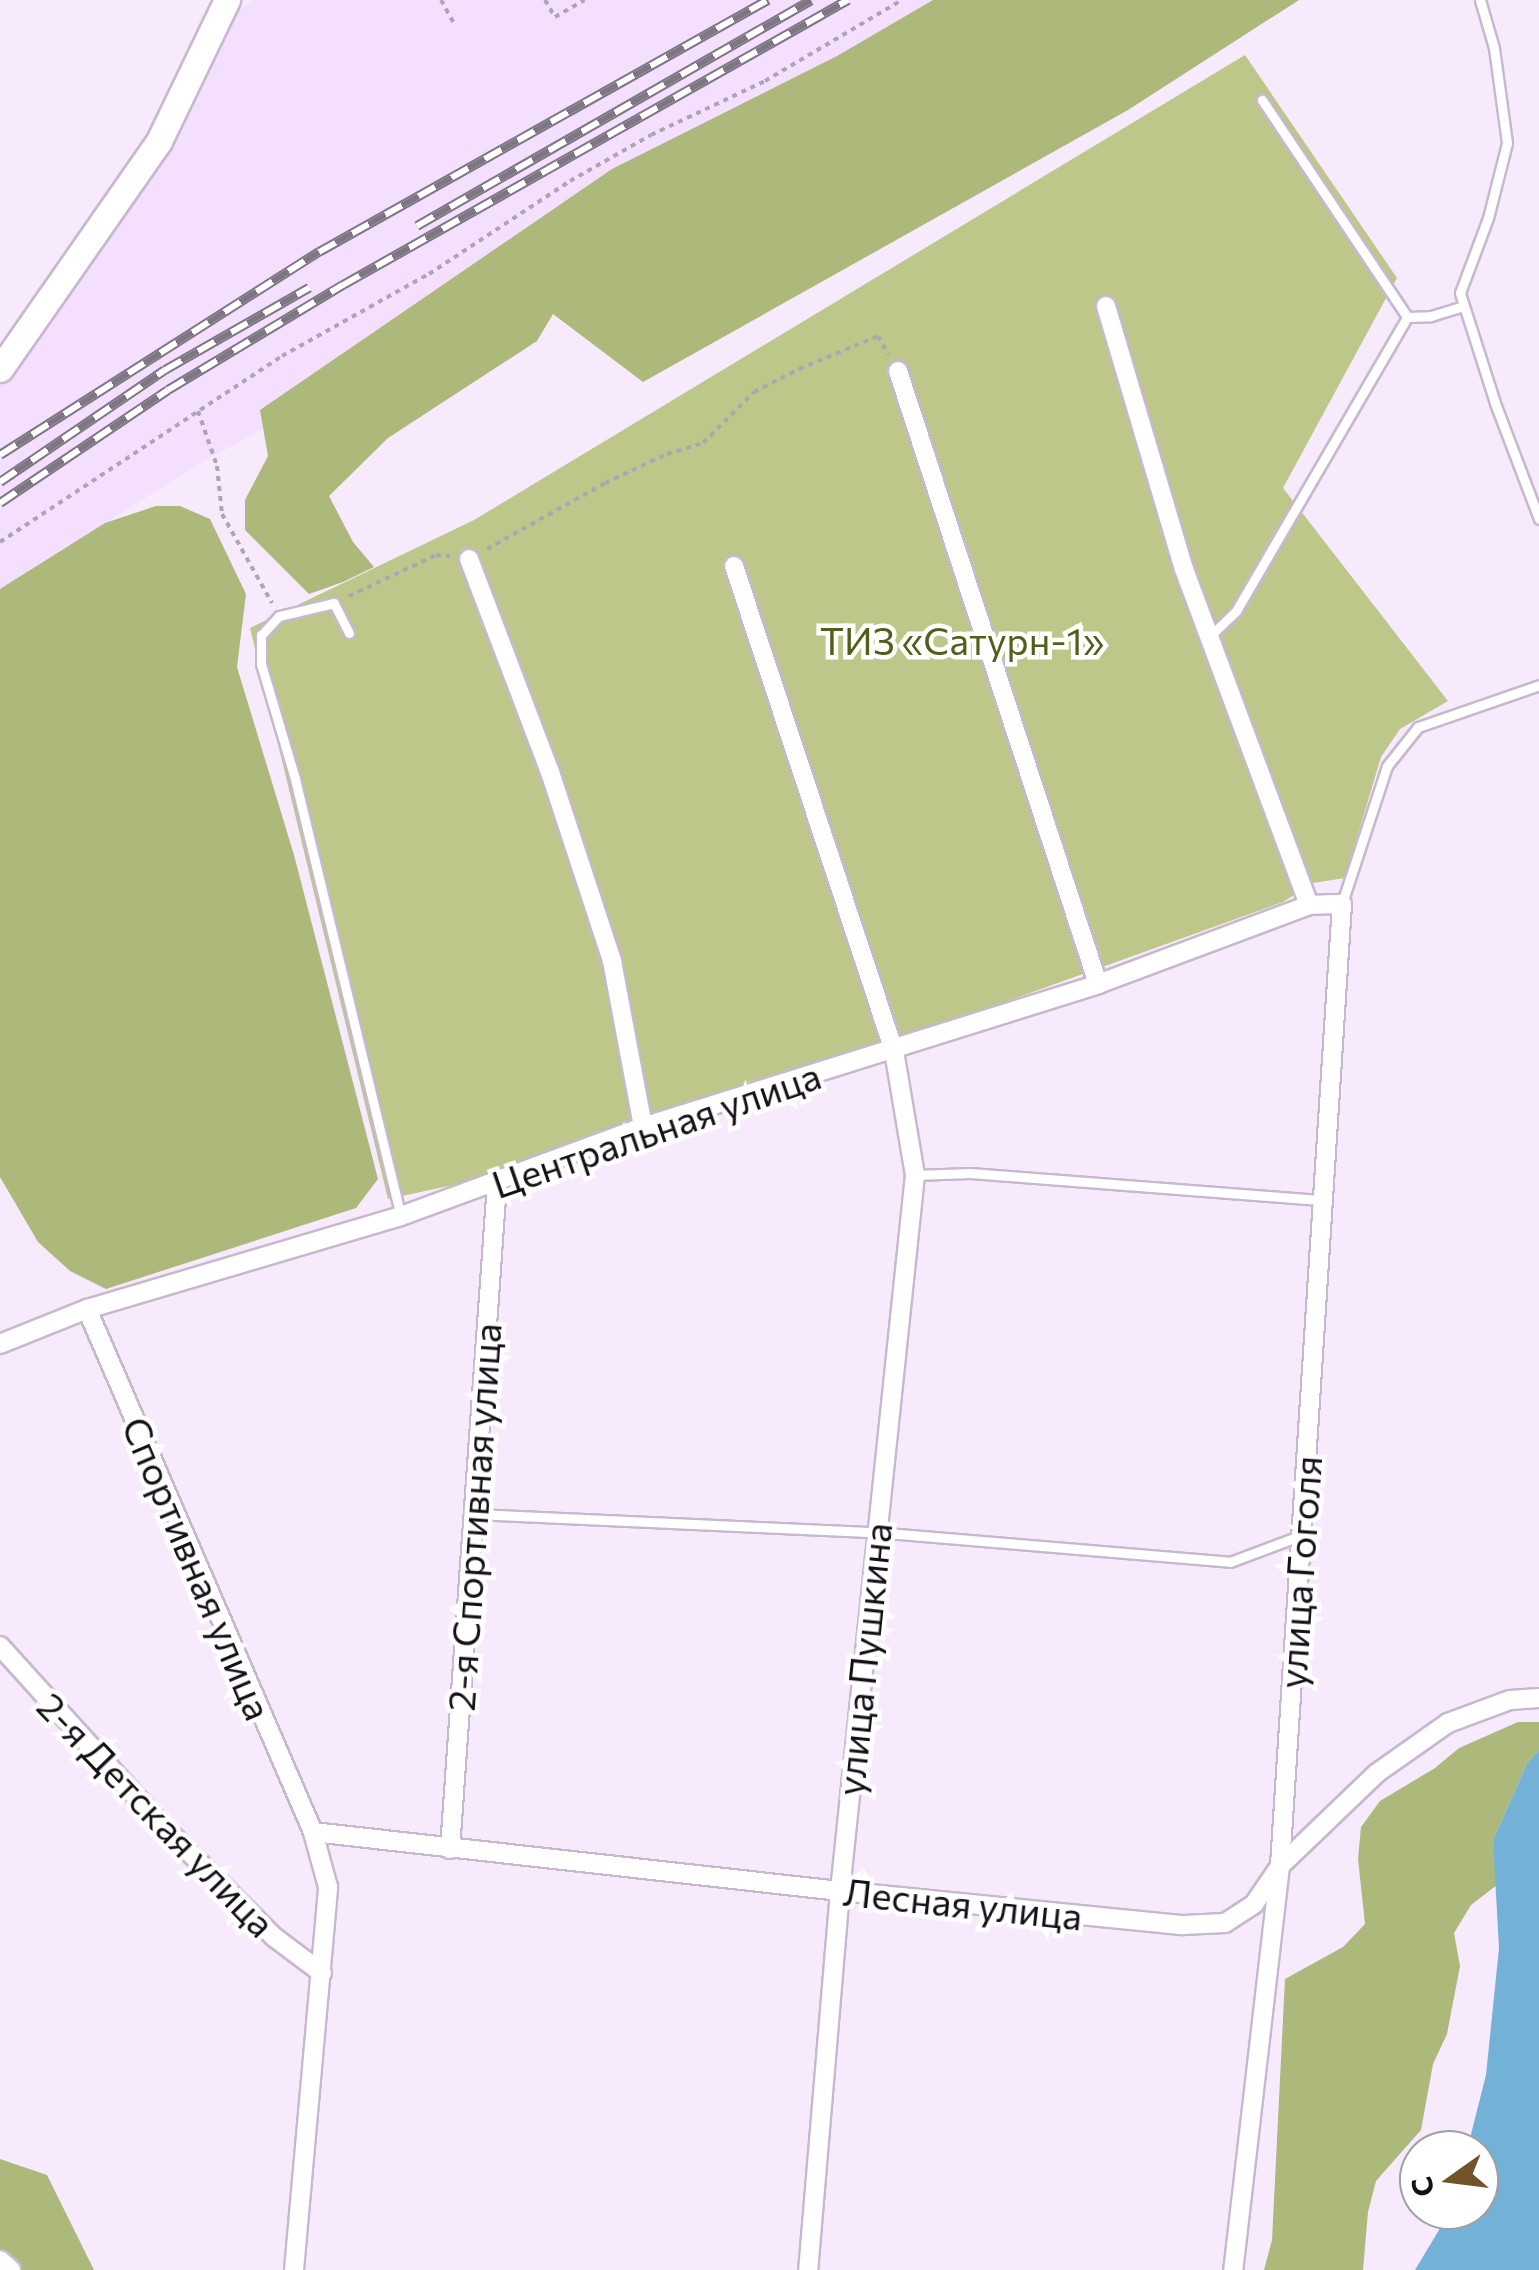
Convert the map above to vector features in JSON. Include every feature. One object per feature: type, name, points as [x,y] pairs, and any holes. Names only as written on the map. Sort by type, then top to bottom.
[{"type":"street","points":[[0,369],[160,141],[227,0]]},
{"type":"street","points":[[1106,306],[1184,568],[1309,904],[1342,904]]},
{"type":"street","points":[[898,371],[1098,984]]},
{"type":"street","points":[[469,559],[550,772],[612,961],[644,1127]]},
{"type":"street","name":"улица Пушкина","points":[[734,566],[894,1050],[914,1175],[840,1892],[808,2270]]},
{"type":"street","name":"Центральная улица","points":[[0,1344],[87,1309],[401,1216],[644,1127],[1098,984],[1309,904]]},
{"type":"street","name":"улица Гоголя","points":[[1233,2270],[1280,1866],[1342,904]]},
{"type":"street","name":"2-я Спортивная улица","points":[[450,1850],[497,1184]]},
{"type":"street","name":"Спортивная улица","points":[[87,1309],[311,1829],[328,1887],[294,2270]]},
{"type":"street","name":"2-я Детская улица","points":[[0,1646],[172,1835],[274,1938],[322,1973]]},
{"type":"street","name":"Лесная улица","points":[[311,1829],[450,1850],[840,1892],[1183,1925],[1225,1923],[1254,1904],[1280,1866],[1376,1773],[1448,1723],[1510,1700],[1539,1698]]},
{"type":"street","points":[[0,2260],[11,2270]]},
{"type":"lane","points":[[1480,0],[1494,48],[1507,143],[1488,218],[1460,292],[1494,403],[1539,518]]},
{"type":"lane","points":[[1262,100],[1408,317]]},
{"type":"lane","points":[[1408,317],[1431,316],[1464,306]]},
{"type":"lane","points":[[1210,637],[1236,611],[1408,317]]},
{"type":"lane","points":[[349,633],[334,603],[279,616],[260,634],[261,664],[296,779],[401,1216]]},
{"type":"lane","points":[[1342,904],[1387,766],[1418,727],[1539,685]]},
{"type":"lane","points":[[914,1175],[970,1173],[1323,1200]]},
{"type":"lane","points":[[474,1514],[875,1532],[1230,1562],[1302,1535]]},
{"type":"path","points":[[441,0],[454,23]]},
{"type":"path","points":[[545,0],[555,17],[584,0]]},
{"type":"path","points":[[0,542],[282,356],[429,274],[570,181],[651,136],[764,82],[902,0]]},
{"type":"path","points":[[334,603],[436,554],[469,559],[605,482],[703,443],[754,392],[864,339],[878,336],[898,371]]},
{"type":"path","points":[[198,411],[217,466],[222,514],[279,616]]},
{"type":"shaded area","points":[[255,0],[1098,0],[613,238],[204,461],[0,589],[0,376],[223,19]]},
{"type":"green space","points":[[933,0],[1299,0],[1128,110],[643,382],[553,314],[537,341],[388,438],[329,496],[353,542],[374,567],[309,594],[245,530],[245,500],[268,456],[260,410],[612,169],[837,56]]},
{"type":"green space","name":"ТИЗ «Сатурн-1»","points":[[1245,55],[1397,278],[1283,488],[1448,701],[1400,729],[1381,757],[1345,878],[1313,883],[1283,902],[913,1035],[467,1182],[388,1199],[250,628],[474,520]]},
{"type":"green space","points":[[156,506],[180,506],[210,519],[246,594],[237,667],[294,855],[378,1179],[356,1208],[106,1289],[70,1271],[38,1242],[0,1177],[0,589],[105,523]]},
{"type":"green space","points":[[1518,1722],[1539,1722],[1539,1750],[1527,1764],[1493,1840],[1497,1885],[1471,1905],[1454,1933],[1460,1966],[1447,2034],[1433,2064],[1421,2130],[1399,2130],[1399,2155],[1376,2181],[1368,2212],[1363,2270],[1264,2270],[1272,2240],[1285,1979],[1343,1947],[1365,1924],[1358,1859],[1361,1827],[1380,1801],[1435,1768],[1459,1748]]},
{"type":"green space","points":[[0,2159],[47,2175],[94,2270],[0,2270]]},
{"type":"water","points":[[1539,1750],[1539,2270],[1415,2270],[1439,2230],[1499,2230],[1499,2130],[1472,2130],[1486,2075],[1499,1948],[1493,1840],[1527,1764]]},
{"type":"railway","points":[[0,455],[319,252],[768,0]]},
{"type":"railway","points":[[417,226],[811,0]]},
{"type":"railway","points":[[0,503],[168,390],[343,285],[848,0]]},
{"type":"railway","points":[[0,482],[165,370],[309,288]]}]
